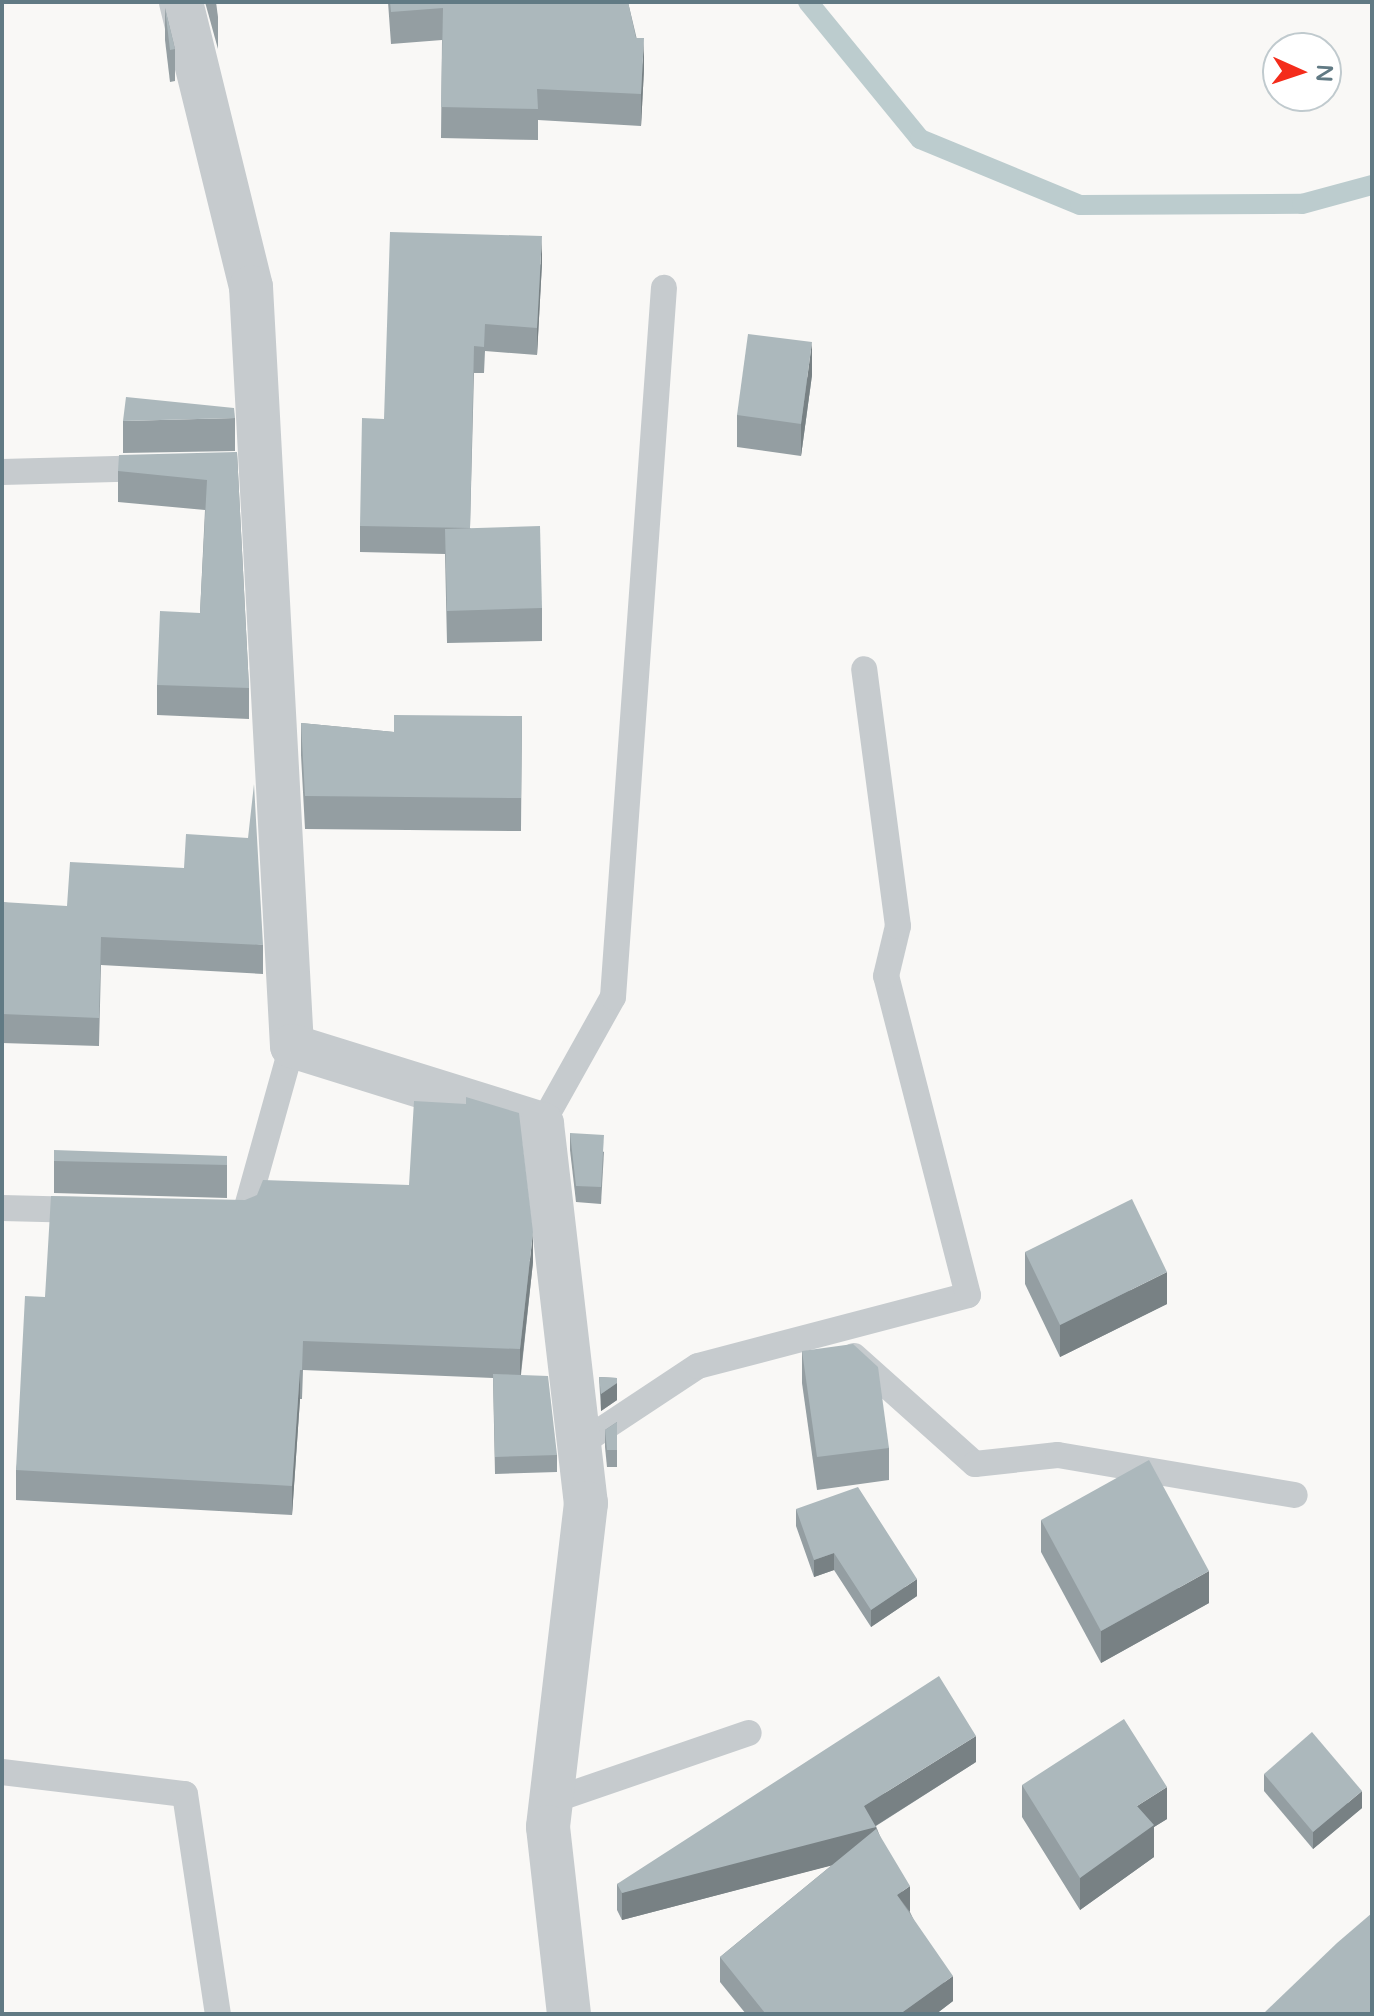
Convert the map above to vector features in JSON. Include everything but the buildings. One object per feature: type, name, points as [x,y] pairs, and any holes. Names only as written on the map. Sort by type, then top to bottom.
[{"type":"street","points":[[181,2],[251,287],[246,466],[292,1046],[542,1124],[586,1503],[548,1827],[569,2014]]},
{"type":"lane","points":[[542,1124],[613,997],[664,288]]},
{"type":"lane","points":[[2,472],[185,468]]},
{"type":"lane","points":[[580,1444],[698,1366],[968,1295],[886,976],[898,926],[864,669]]},
{"type":"lane","points":[[199,1213],[245,1214],[292,1046]]},
{"type":"lane","points":[[2,1208],[108,1210]]},
{"type":"lane","points":[[827,1332],[975,1464],[1058,1455],[1295,1495]]},
{"type":"lane","points":[[551,1801],[749,1733]]},
{"type":"lane","points":[[2,1772],[185,1794],[218,2014]]},
{"type":"waterway","points":[[808,2],[920,139],[1080,205],[1302,204],[1372,185]]}]
